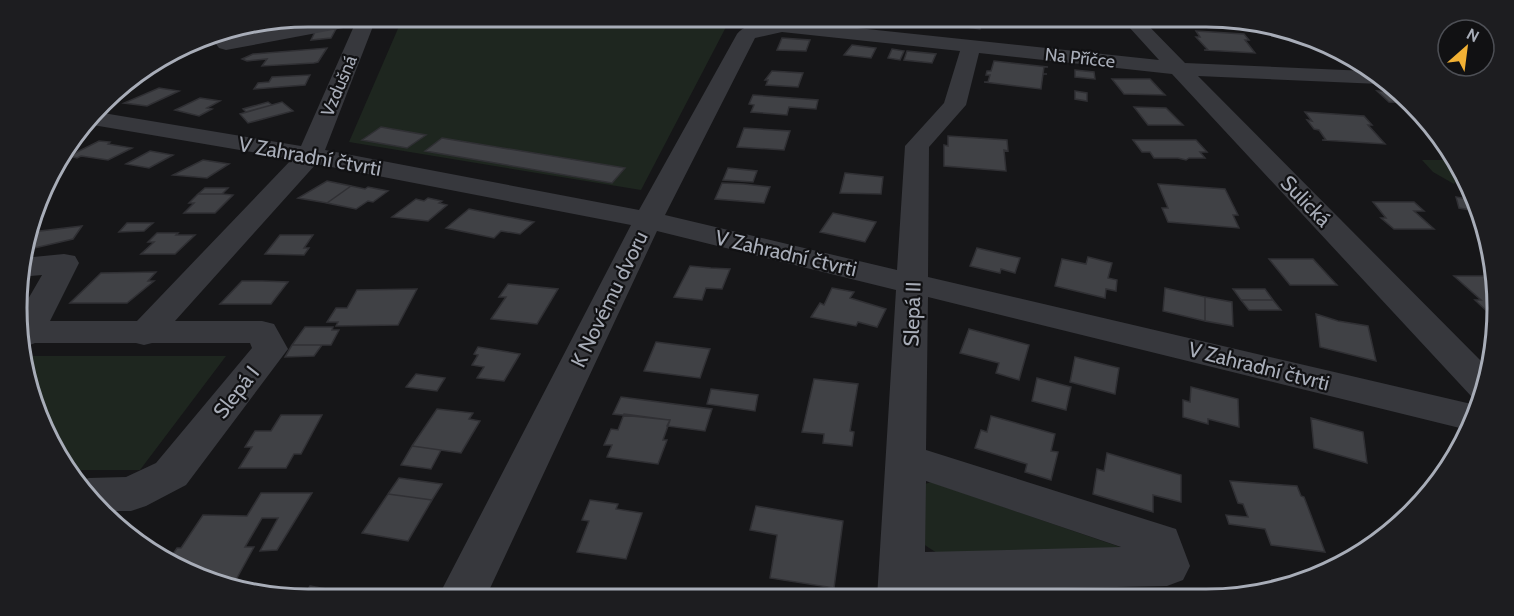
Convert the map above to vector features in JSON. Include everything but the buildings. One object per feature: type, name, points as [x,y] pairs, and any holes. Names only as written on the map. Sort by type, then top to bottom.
[{"type":"street","points":[[226,44],[315,27]]},
{"type":"street","name":"Vzdušná","points":[[310,155],[364,27]]},
{"type":"street","name":"K Novému dvoru","points":[[465,589],[648,220],[747,34],[772,27]]},
{"type":"street","name":"Na Příčce","points":[[791,27],[1180,69],[1367,78]]},
{"type":"street","name":"Sulická","points":[[1139,27],[1477,380]]},
{"type":"street","name":"Slepá II","points":[[902,585],[914,283],[916,147],[955,105],[971,47]]},
{"type":"street","name":"V Zahradní čtvrti","points":[[100,119],[310,155],[648,220],[1466,416]]},
{"type":"street","points":[[144,334],[310,155]]},
{"type":"street","name":"Slepá I","points":[[28,328],[64,263],[30,267]]},
{"type":"street","name":"Slepá I","points":[[28,335],[262,332],[270,349],[171,474],[131,494],[99,495]]},
{"type":"street","points":[[902,585],[1167,566],[1160,542],[907,459]]},
{"type":"shaded area","points":[[399,27],[726,27],[641,190],[349,142]]},
{"type":"shaded area","points":[[1422,160],[1444,160],[1456,181],[1454,184],[1433,172]]},
{"type":"shaded area","points":[[31,356],[226,356],[140,470],[78,470],[48,416]]},
{"type":"shaded area","points":[[931,482],[1123,548],[937,553],[920,542],[922,485]]}]
